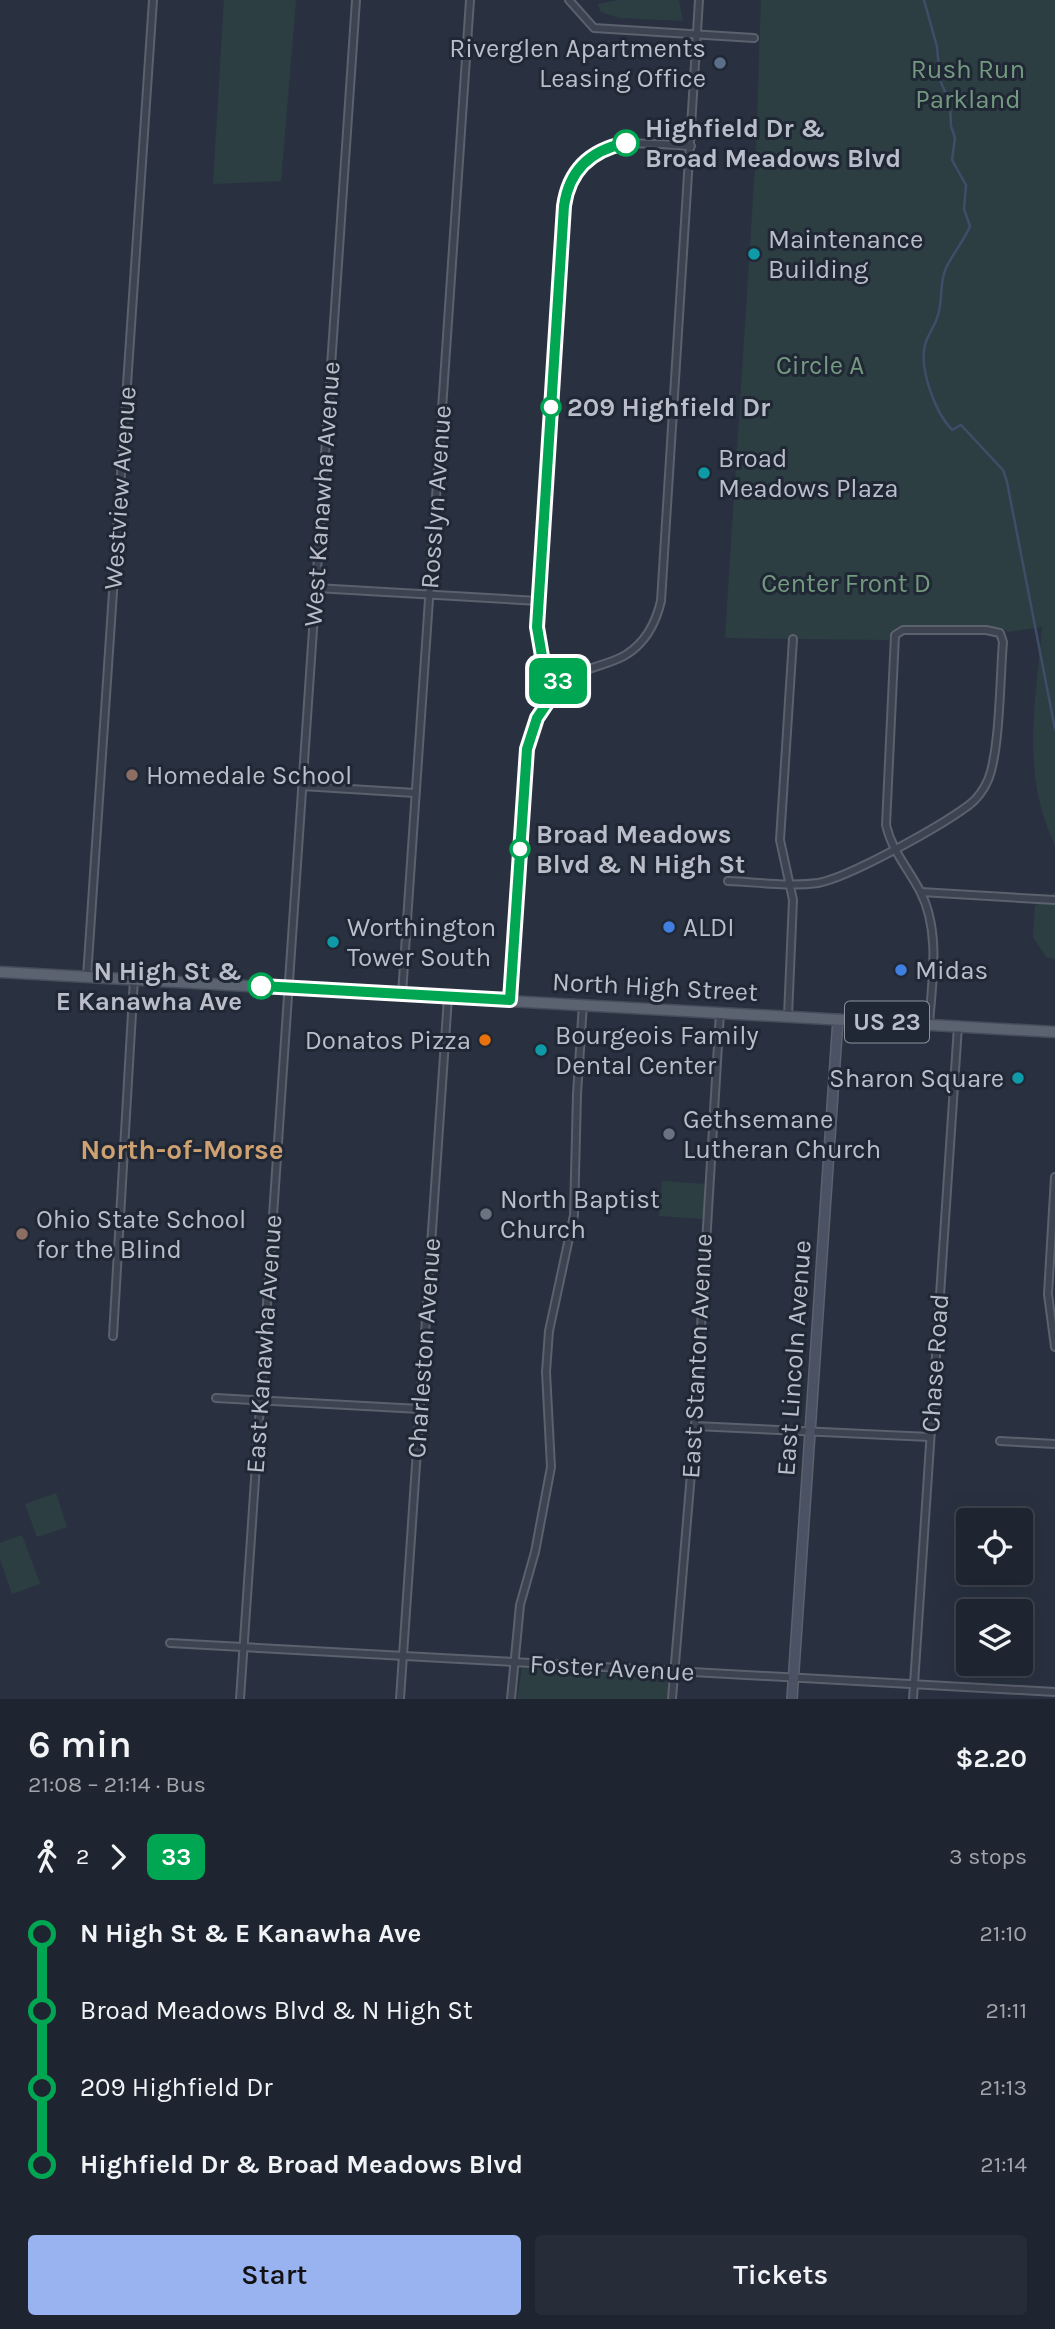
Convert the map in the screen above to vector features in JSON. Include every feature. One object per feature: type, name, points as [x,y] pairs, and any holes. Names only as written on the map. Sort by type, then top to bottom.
[{"type":"main road","name":"North High Street","points":[[0,972],[1055,1032]]},
{"type":"main road","name":"East Lincoln Avenue","points":[[792,1699],[838,1019]]},
{"type":"street","name":"Westview Avenue","points":[[88,977],[153,0]]},
{"type":"street","name":"West Kanawha Avenue","points":[[288,988],[356,0]]},
{"type":"street","name":"Rosslyn Avenue","points":[[402,994],[470,0]]},
{"type":"street","points":[[569,0],[594,28],[754,38]]},
{"type":"street","points":[[510,1000],[527,749],[537,718],[560,684],[632,650],[650,631],[661,601],[699,0]]},
{"type":"street","points":[[560,684],[539,652],[538,601],[565,196],[577,170],[601,149],[626,143],[691,146]]},
{"type":"street","points":[[316,588],[538,601]]},
{"type":"street","points":[[728,881],[789,884],[831,880],[894,848],[970,804],[987,780],[992,759],[1003,636],[986,630],[956,629],[900,630],[895,635],[885,810],[894,848],[921,892],[933,941],[929,1024]]},
{"type":"street","points":[[788,1016],[794,927],[780,840],[793,639]]},
{"type":"street","points":[[302,786],[415,793]]},
{"type":"street","points":[[921,892],[1055,900]]},
{"type":"street","points":[[113,1336],[134,979]]},
{"type":"street","name":"East Kanawha Avenue","points":[[240,1699],[288,988]]},
{"type":"street","name":"Charleston Avenue","points":[[400,1699],[448,997]]},
{"type":"street","points":[[511,1699],[520,1605],[536,1552],[551,1467],[547,1358],[549,1331],[575,1215],[577,1094],[583,1004]]},
{"type":"street","name":"East Stanton Avenue","points":[[672,1699],[695,1426],[720,1012]]},
{"type":"street","name":"Chase Road","points":[[912,1699],[958,1026]]},
{"type":"street","points":[[1055,1177],[1048,1294],[1055,1347]]},
{"type":"street","points":[[216,1398],[420,1409]]},
{"type":"street","points":[[695,1426],[930,1437]]},
{"type":"street","points":[[1000,1441],[1055,1444]]},
{"type":"street","name":"Foster Avenue","points":[[170,1643],[1055,1692]]},
{"type":"green space","points":[[224,0],[296,0],[281,181],[213,184]]},
{"type":"green space","points":[[619,0],[679,0],[683,21],[620,18],[601,12],[598,4]]},
{"type":"green space","points":[[761,0],[1055,0],[1055,845],[1044,818],[1034,765],[1034,711],[1042,627],[1008,632],[1000,627],[899,626],[891,631],[889,640],[725,638],[756,152]]},
{"type":"green space","points":[[1055,892],[1055,959],[1046,957],[1033,937],[1035,906]]},
{"type":"green space","points":[[662,1181],[705,1184],[703,1219],[659,1216]]},
{"type":"green space","points":[[56,1493],[67,1527],[37,1537],[25,1504]]},
{"type":"green space","points":[[22,1535],[40,1584],[12,1594],[0,1559],[0,1543]]},
{"type":"green space","points":[[522,1668],[666,1677],[669,1681],[668,1699],[517,1699]]},
{"type":"waterway","points":[[924,0],[937,47],[940,80],[950,103],[951,126],[955,138],[952,160],[966,185],[964,209],[970,226],[944,274],[938,315],[925,345],[926,378],[934,402],[952,430],[961,425],[1003,470],[1055,729]]},
{"type":"bus line","name":"33","points":[[261,986],[510,1000],[527,749],[542,708],[560,684],[543,662],[539,652],[537,627],[565,196],[577,170],[593,154],[601,149],[626,143]]},
{"type":"place","name":"Riverglen Apartments Leasing Office","points":[[720,63]]},
{"type":"place","name":"Highfield Dr & Broad Meadows Blvd","points":[[626,143]]},
{"type":"place","name":"Maintenance Building","points":[[754,254]]},
{"type":"place","name":"209 Highfield Dr","points":[[551,407]]},
{"type":"place","name":"Broad Meadows Plaza","points":[[704,473]]},
{"type":"place","name":"Homedale School","points":[[132,775]]},
{"type":"place","name":"Broad Meadows Blvd & N High St","points":[[520,849]]},
{"type":"place","name":"ALDI","points":[[669,927]]},
{"type":"place","name":"Worthington Tower South","points":[[333,942]]},
{"type":"place","name":"Midas","points":[[901,970]]},
{"type":"place","name":"N High St & E Kanawha Ave","points":[[261,986]]},
{"type":"place","name":"Donatos Pizza","points":[[485,1040]]},
{"type":"place","name":"Bourgeois Family Dental Center","points":[[541,1050]]},
{"type":"place","name":"Sharon Square","points":[[1018,1078]]},
{"type":"place","name":"Gethsemane Lutheran Church","points":[[669,1134]]},
{"type":"place","name":"North Baptist Church","points":[[486,1214]]},
{"type":"place","name":"Ohio State School for the Blind","points":[[22,1234]]},
{"type":"district","name":"North-of-Morse","points":[[182,1149]]},
{"type":"park label","name":"Rush Run Parkland","points":[[968,84]]},
{"type":"park label","name":"Circle A","points":[[820,365]]},
{"type":"park label","name":"Center Front D","points":[[846,583]]}]
